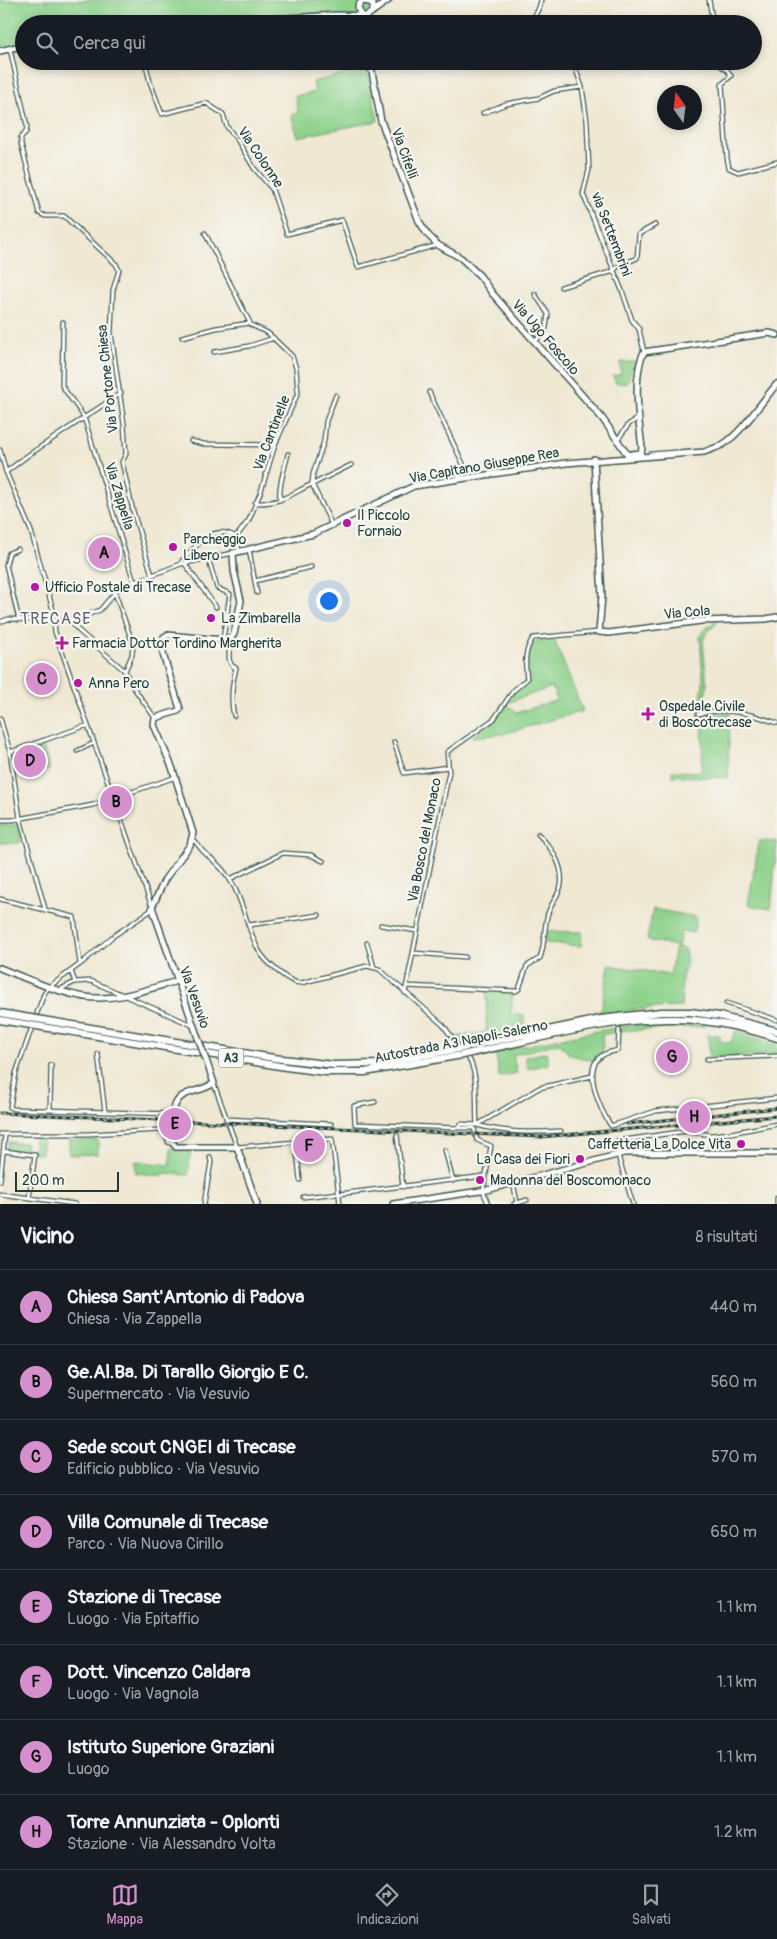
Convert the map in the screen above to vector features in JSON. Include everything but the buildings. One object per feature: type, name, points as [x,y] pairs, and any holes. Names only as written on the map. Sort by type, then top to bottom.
[{"type":"highway","name":"Autostrada A3 Napoli-Salerno","points":[[0,1013],[288,1060],[334,1065],[384,1063],[601,1019],[661,1012],[690,1012],[719,1016],[777,1031]]},
{"type":"highway","name":"Autostrada A3 Napoli-Salerno","points":[[0,1020],[325,1072],[378,1071],[602,1026],[660,1019],[703,1020],[728,1024],[777,1039]]},
{"type":"street","points":[[337,15],[351,10],[365,0],[377,0]]},
{"type":"street","points":[[371,15],[389,0]]},
{"type":"street","points":[[535,15],[542,0]]},
{"type":"street","points":[[709,0],[712,15]]},
{"type":"street","points":[[368,15],[373,6],[369,1]]},
{"type":"street","points":[[360,2],[359,11],[364,15]]},
{"type":"street","points":[[0,51],[15,47]]},
{"type":"street","name":"Via Portone Chiesa","points":[[10,48],[27,126],[26,132],[21,137],[21,144],[39,213],[45,216],[64,216],[116,264],[119,270],[114,290],[110,334],[121,394],[126,454],[122,460],[135,519],[152,576]]},
{"type":"street","name":"Via Colonne","points":[[147,70],[162,114],[206,103],[224,114],[227,127],[254,168],[272,189],[287,234],[342,220],[358,267],[438,245]]},
{"type":"street","name":"Via Cifelli","points":[[372,70],[381,121],[407,192],[419,222],[438,245]]},
{"type":"street","name":"via Settembrini","points":[[577,70],[586,111],[589,159],[589,174],[583,194],[632,320],[639,329],[644,352]]},
{"type":"street","points":[[725,70],[730,74],[722,84],[729,168],[738,172],[777,162]]},
{"type":"street","points":[[483,113],[506,104],[539,98],[554,91],[582,87]]},
{"type":"street","points":[[561,286],[614,271],[617,267],[638,258],[639,234],[655,225]]},
{"type":"street","points":[[182,337],[216,328],[250,323],[205,233]]},
{"type":"street","name":"Via Ugo Foscolo","points":[[438,245],[461,258],[480,276],[492,293],[602,418],[627,454]]},
{"type":"street","points":[[535,294],[548,314],[546,328],[536,341]]},
{"type":"street","name":"Via Zappella","points":[[63,322],[62,386],[84,417],[134,582]]},
{"type":"street","name":"Via Cantinelle","points":[[236,537],[249,520],[261,491],[275,445],[298,393],[294,358],[274,338],[263,330],[254,328],[250,323]]},
{"type":"street","points":[[641,452],[639,371],[644,352],[770,333],[777,335]]},
{"type":"street","points":[[214,352],[249,346],[274,338]]},
{"type":"street","points":[[594,460],[704,452],[722,444],[752,415],[777,384]]},
{"type":"street","points":[[429,392],[465,468],[457,479]]},
{"type":"street","points":[[6,472],[84,417],[121,394]]},
{"type":"street","points":[[332,525],[312,484],[313,474],[324,441],[326,421],[336,395]]},
{"type":"street","points":[[618,439],[629,424],[639,418]]},
{"type":"street","points":[[191,441],[204,444],[275,445]]},
{"type":"street","name":"Via Vesuvio","points":[[0,450],[6,472],[30,531],[55,622],[55,632],[257,1204]]},
{"type":"street","points":[[594,460],[641,452],[645,454],[685,453]]},
{"type":"street","points":[[280,500],[279,494],[288,454]]},
{"type":"street","points":[[594,460],[602,596],[599,632]]},
{"type":"street","name":"Via Capitano Giuseppe Rea","points":[[233,553],[305,536],[409,488],[457,479],[594,460]]},
{"type":"street","points":[[255,503],[270,504],[351,466]]},
{"type":"street","points":[[216,607],[182,561],[207,534],[225,532],[236,537],[239,551]]},
{"type":"street","points":[[18,549],[9,553],[6,565],[19,620]]},
{"type":"street","points":[[249,549],[257,593]]},
{"type":"street","points":[[0,622],[8,619],[55,622],[69,620],[100,610],[120,588],[134,582],[183,564],[233,553],[233,564],[241,601],[237,622],[231,638],[229,662],[231,666],[236,668],[231,705],[234,716]]},
{"type":"street","points":[[208,558],[217,588],[230,594],[223,640]]},
{"type":"street","points":[[255,581],[311,567]]},
{"type":"street","points":[[115,593],[133,644],[130,664],[125,671]]},
{"type":"street","name":"Via Cola","points":[[599,632],[701,621],[766,619],[777,616]]},
{"type":"street","points":[[37,1013],[44,994],[49,987],[80,965],[112,937],[150,911],[165,879],[193,840],[192,824],[172,767],[155,730],[155,718],[131,684],[125,671],[79,632],[69,620]]},
{"type":"street","name":"Via Bosco del Monaco","points":[[405,992],[433,854],[448,767],[448,752],[494,719],[513,691],[527,679],[525,659],[529,644],[533,638],[599,632]]},
{"type":"street","points":[[155,718],[180,709],[163,654],[164,637],[167,635],[223,640],[231,638]]},
{"type":"street","points":[[698,714],[731,710],[756,715],[777,723]]},
{"type":"street","points":[[0,718],[2,732],[10,752],[20,818],[45,909]]},
{"type":"street","points":[[10,752],[88,725]]},
{"type":"street","points":[[394,742],[404,773],[448,767]]},
{"type":"street","points":[[77,751],[94,743]]},
{"type":"street","points":[[0,820],[93,805],[173,778]]},
{"type":"street","points":[[406,986],[516,991],[519,989],[527,966],[540,958],[544,948],[549,910],[561,885],[556,855],[538,834]]},
{"type":"street","points":[[193,840],[198,843],[204,853],[223,869],[230,879],[241,899],[255,944],[263,958],[293,982],[301,983],[366,966],[374,967],[379,969],[443,1025],[470,1059],[475,1080],[477,1125]]},
{"type":"street","points":[[230,879],[283,853],[311,855],[323,861]]},
{"type":"street","points":[[0,900],[74,917],[80,965]]},
{"type":"street","points":[[249,925],[319,914]]},
{"type":"street","points":[[381,925],[417,932]]},
{"type":"street","points":[[367,943],[374,967]]},
{"type":"street","points":[[413,953],[465,957]]},
{"type":"street","points":[[0,968],[49,987],[86,997],[124,995],[177,981]]},
{"type":"street","points":[[71,970],[75,982]]},
{"type":"street","points":[[59,990],[75,982],[91,981],[193,1025]]},
{"type":"street","points":[[726,1002],[777,1020]]},
{"type":"street","points":[[31,1030],[16,1073],[10,1107],[17,1110],[173,1114]]},
{"type":"street","points":[[619,1030],[618,1050],[602,1055],[594,1066],[592,1076],[599,1104],[611,1126],[656,1111],[777,1098]]},
{"type":"street","points":[[98,1054],[105,1112]]},
{"type":"street","points":[[707,1059],[777,1056]]},
{"type":"street","points":[[50,1110],[51,1065]]},
{"type":"street","points":[[477,1125],[539,1088],[592,1076]]},
{"type":"street","points":[[172,1144],[173,1114],[177,1100],[186,1093],[214,1083]]},
{"type":"street","points":[[374,1102],[354,1106],[355,1124],[474,1128],[477,1140],[491,1146],[483,1191],[488,1204]]},
{"type":"street","points":[[226,1119],[331,1124]]},
{"type":"street","points":[[458,1128],[461,1124],[477,1125],[498,1131],[561,1131]]},
{"type":"street","points":[[633,1204],[616,1142],[687,1131],[711,1135],[731,1134],[777,1124]]},
{"type":"street","points":[[0,1134],[88,1134],[161,1130],[166,1133],[168,1142],[178,1147],[237,1147],[332,1139],[340,1204]]},
{"type":"street","points":[[0,1181],[5,1135]]},
{"type":"street","points":[[397,1135],[403,1187]]},
{"type":"street","points":[[296,1142],[300,1180]]},
{"type":"street","points":[[445,1150],[453,1180]]},
{"type":"street","points":[[4,1151],[35,1155],[29,1198]]},
{"type":"street","points":[[393,1204],[430,1202],[483,1191],[618,1154],[777,1153]]},
{"type":"street","points":[[204,1204],[211,1162],[210,1158]]},
{"type":"street","points":[[303,1197],[403,1187],[485,1176]]},
{"type":"street","points":[[514,1187],[516,1204],[527,1200]]},
{"type":"street","points":[[0,1194],[75,1204]]},
{"type":"street","points":[[777,1198],[777,1204]]},
{"type":"green space","points":[[0,0],[394,0],[375,15],[15,15],[15,50],[0,54]]},
{"type":"green space","points":[[359,70],[367,70],[378,121],[298,137],[291,115],[298,113],[295,96],[315,92],[313,82]]},
{"type":"green space","points":[[620,362],[638,362],[638,369],[631,368],[628,383],[616,383],[613,376],[621,374]]},
{"type":"green space","points":[[713,622],[718,622],[706,634],[703,641],[707,684],[705,704],[728,708],[700,711],[703,681],[700,638],[702,632]]},
{"type":"green space","points":[[553,637],[583,711],[503,734],[472,737],[495,719],[505,706],[512,708],[516,713],[557,700],[552,687],[507,703],[514,692],[527,679],[528,649],[536,641]]},
{"type":"green space","points":[[730,713],[728,778],[672,776],[672,771],[699,772],[702,767],[703,718],[700,718],[703,715]]},
{"type":"green space","points":[[42,743],[50,770],[15,774],[11,753]]},
{"type":"green space","points":[[0,825],[20,825],[20,843],[0,843]]},
{"type":"green space","points":[[759,841],[777,842],[771,909],[748,905]]},
{"type":"green space","points":[[653,909],[697,917],[693,933],[681,931],[678,947],[685,949],[687,961],[682,978],[681,1007],[653,1008],[598,1015],[461,1043],[456,1037],[486,1032],[487,991],[513,992],[511,1014],[524,1015],[525,1026],[601,1011],[609,965],[670,975],[675,946],[647,940]]},
{"type":"green space","points":[[547,931],[582,932],[581,946],[546,943]]},
{"type":"green space","points":[[676,1022],[707,1026],[621,1031],[602,1035],[603,1053],[599,1054],[595,1061],[570,1055],[559,1043],[513,1055],[517,1073],[499,1077],[496,1052],[608,1029]]},
{"type":"green space","points":[[736,1031],[777,1045],[777,1054],[709,1058],[708,1035],[719,1035],[720,1041],[730,1043]]},
{"type":"green space","points":[[546,1052],[549,1064],[528,1069],[525,1057]]},
{"type":"green space","points":[[34,1137],[42,1137],[42,1154],[7,1149],[8,1142],[26,1143],[25,1149],[33,1150]]},
{"type":"green space","points":[[69,1140],[98,1140],[98,1154],[69,1155]]},
{"type":"green space","points":[[171,1148],[191,1149],[188,1175],[164,1173],[163,1176],[136,1173],[135,1161],[170,1165]]},
{"type":"railway","points":[[627,1124],[777,1108]]},
{"type":"railway","points":[[0,1113],[541,1137],[777,1116]]},
{"type":"place","name":"Il Piccolo Fornaio","points":[[347,523]]},
{"type":"place","name":"Parcheggio Libero","points":[[173,547]]},
{"type":"place","name":"Chiesa Sant'Antonio di Padova","points":[[104,553]]},
{"type":"place","name":"Ufficio Postale di Trecase","points":[[35,587]]},
{"type":"place","name":"La Zimbarella","points":[[211,618]]},
{"type":"place","name":"Farmacia Dottor Tordino Margherita","points":[[62,643]]},
{"type":"place","name":"Sede scout CNGEI di Trecase","points":[[42,679]]},
{"type":"place","name":"Anna Pero","points":[[78,683]]},
{"type":"place","name":"Ospedale Civile di Boscotrecase","points":[[648,714]]},
{"type":"place","name":"Villa Comunale di Trecase","points":[[30,761]]},
{"type":"place","name":"Ge.Al.Ba. Di Tarallo Giorgio E C.","points":[[116,802]]},
{"type":"place","name":"Istituto Superiore Graziani","points":[[672,1057]]},
{"type":"place","name":"Torre Annunziata - Oplonti","points":[[694,1117]]},
{"type":"place","name":"Stazione di Trecase","points":[[175,1124]]},
{"type":"place","name":"Caffetteria La Dolce Vita","points":[[741,1144]]},
{"type":"place","name":"Dott. Vincenzo Caldara","points":[[309,1146]]},
{"type":"place","name":"La Casa dei Fiori","points":[[580,1159]]},
{"type":"place","name":"Madonna del Boscomonaco","points":[[480,1180]]},
{"type":"district","name":"TRECASE","points":[[56,618]]}]
